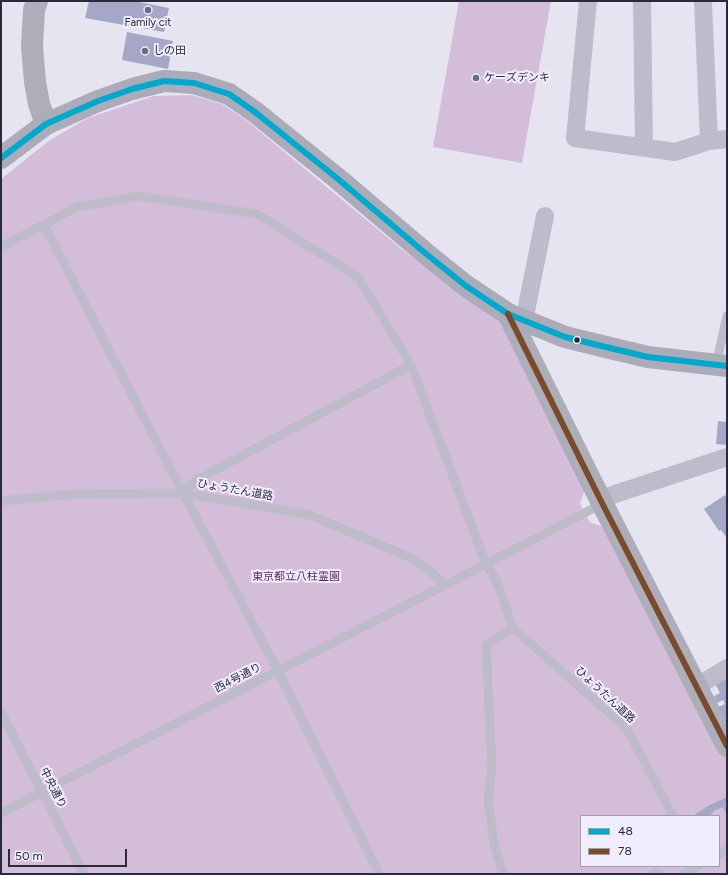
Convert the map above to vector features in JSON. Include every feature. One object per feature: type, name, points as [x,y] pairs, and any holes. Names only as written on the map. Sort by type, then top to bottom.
[{"type":"main road","points":[[1,158],[46,124],[98,101],[132,89],[164,81],[194,83],[229,94],[255,112],[338,179],[425,254],[466,286],[516,317],[565,337],[648,357],[721,365]]},
{"type":"street","points":[[37,1],[34,10],[32,46],[39,104],[46,124]]},
{"type":"street","points":[[588,1],[574,138],[675,152],[709,141],[727,139]]},
{"type":"street","points":[[642,1],[644,147]]},
{"type":"street","points":[[703,1],[709,141]]},
{"type":"street","points":[[545,216],[516,317],[601,502],[727,746]]},
{"type":"street","points":[[601,502],[727,457]]},
{"type":"street","points":[[696,687],[727,668]]},
{"type":"lane","points":[[1,247],[76,207],[139,196],[257,214],[358,277],[411,365],[486,564],[496,580],[513,628],[486,645],[492,767],[488,801],[495,848],[503,874]]},
{"type":"lane","points":[[44,225],[183,493],[278,671],[379,874]]},
{"type":"lane","points":[[721,365],[727,316]]},
{"type":"lane","points":[[183,493],[195,481],[411,365]]},
{"type":"lane","name":"ひょうたん道路","points":[[1,501],[74,494],[183,493],[310,515],[416,560],[446,585]]},
{"type":"lane","name":"西4号通り","points":[[1,813],[446,585],[601,502]]},
{"type":"lane","name":"ひょうたん道路","points":[[513,628],[627,729],[672,815]]},
{"type":"lane","name":"中央通り","points":[[1,712],[84,874]]},
{"type":"lane","points":[[683,874],[697,867]]},
{"type":"lane","points":[[652,874],[655,872],[661,874]]},
{"type":"green space","points":[[459,1],[551,1],[522,163],[433,147]]},
{"type":"green space","name":"東京都立八柱霊園","points":[[192,95],[222,104],[246,120],[404,251],[499,321],[587,484],[580,503],[584,513],[591,523],[608,528],[727,759],[727,874],[1,874],[1,179],[50,140],[88,118],[154,96]]},
{"type":"building","points":[[89,1],[134,1],[169,8],[164,32],[85,18]]},
{"type":"building","points":[[127,32],[173,41],[168,69],[122,60]]},
{"type":"building","points":[[718,421],[727,422],[727,445],[716,444]]},
{"type":"building","points":[[725,495],[727,498],[727,538],[721,530],[719,531],[704,509]]},
{"type":"building","points":[[727,677],[727,723],[718,707],[725,704],[723,700],[717,703],[714,696],[720,693],[715,683]]},
{"type":"building","points":[[727,797],[727,815],[723,807],[713,811],[713,813],[710,815],[696,815],[708,806]]},
{"type":"transit line","name":"48","points":[[1,158],[46,124],[98,101],[132,89],[164,81],[194,83],[229,94],[255,112],[466,286],[508,314],[565,337],[610,348],[648,357],[727,366]]},
{"type":"transit line","name":"78","points":[[508,314],[600,499],[727,746]]},
{"type":"place","name":"Family cit","points":[[148,10]]},
{"type":"place","name":"しの田","points":[[145,51]]},
{"type":"place","name":"ケーズデンキ","points":[[476,78]]}]
